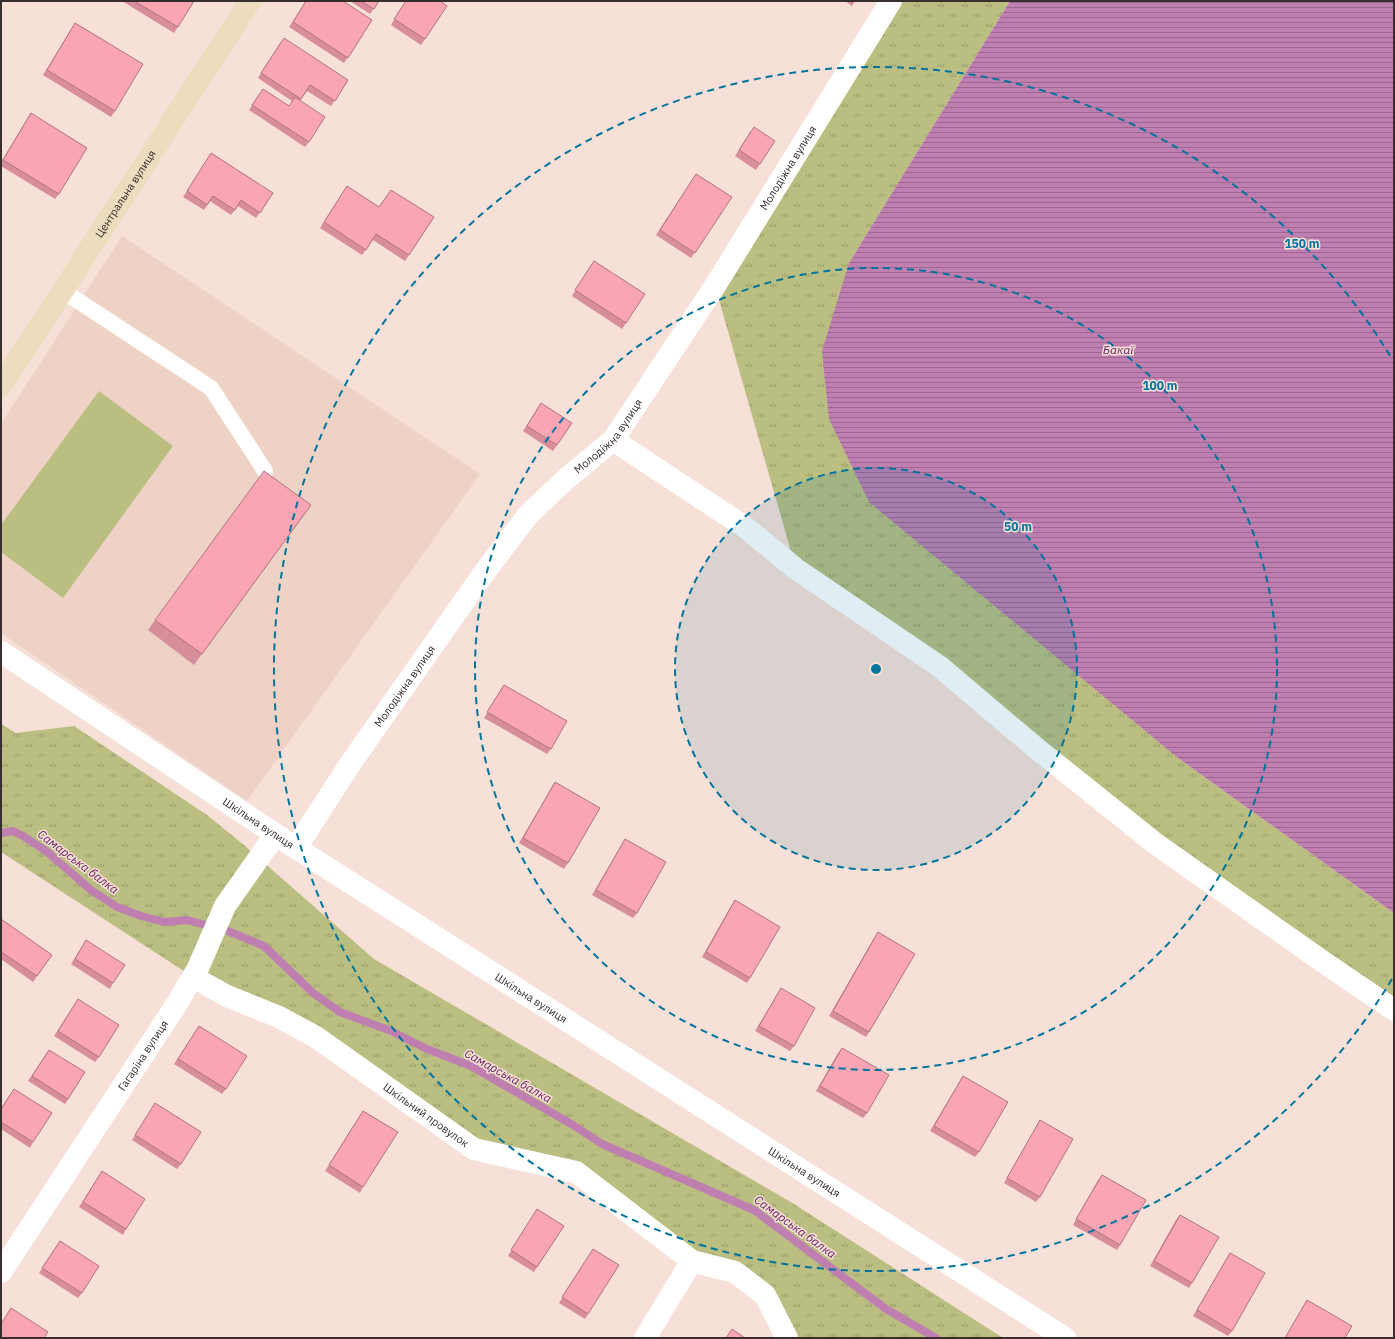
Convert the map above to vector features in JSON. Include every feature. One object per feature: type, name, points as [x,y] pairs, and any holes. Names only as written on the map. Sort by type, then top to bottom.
[{"type":"street","name":"Молодіжна вулиця","points":[[296,848],[355,757],[477,584],[528,515],[566,479],[613,440],[715,286],[891,1]]},
{"type":"street","name":"Центральна вулиця","points":[[1,386],[249,2]]},
{"type":"street","points":[[613,440],[745,527],[796,569],[939,666],[1036,748],[1156,844],[1394,1010]]},
{"type":"street","name":"Шкільна вулиця","points":[[1,652],[275,835],[1065,1338]]},
{"type":"street","name":"Гагаріна вулиця","points":[[1,1272],[196,973],[225,906],[275,835]]},
{"type":"street","name":"Шкільний провулок","points":[[196,973],[227,996],[279,1017],[316,1037],[474,1149],[576,1172],[692,1261],[735,1272],[765,1295],[787,1338]]},
{"type":"street","points":[[645,1338],[692,1261]]},
{"type":"lane","points":[[63,291],[211,388],[265,471]]},
{"type":"shaded area","points":[[122,236],[480,474],[247,801],[1,633],[1,424]]},
{"type":"green space","points":[[891,1],[1010,1],[849,263],[1178,758],[1394,913],[1394,1010],[796,569],[715,286]]},
{"type":"green space","points":[[99,391],[173,446],[63,598],[1,552],[1,525]]},
{"type":"green space","points":[[1,724],[16,733],[74,726],[207,815],[245,846],[374,959],[794,1204],[1003,1338],[787,1338],[765,1295],[692,1261],[576,1172],[474,1149],[316,1037],[193,977],[1,852]]},
{"type":"water","name":"Бакаї","points":[[1010,1],[1394,1],[1394,913],[1178,758],[869,502],[829,419],[822,351],[849,263]]},
{"type":"building","points":[[134,1],[194,1],[178,27]]},
{"type":"building","points":[[306,1],[343,1],[372,20],[348,58],[293,22]]},
{"type":"building","points":[[361,1],[379,1],[374,9]]},
{"type":"building","points":[[406,1],[440,1],[447,6],[425,39],[394,19]]},
{"type":"building","points":[[75,23],[143,64],[115,111],[47,70]]},
{"type":"building","points":[[284,38],[348,80],[335,101],[310,85],[301,99],[261,73]]},
{"type":"building","points":[[263,89],[289,106],[295,97],[325,117],[309,142],[252,105]]},
{"type":"building","points":[[31,113],[87,148],[59,194],[3,160]]},
{"type":"building","points":[[754,127],[775,141],[760,164],[739,150]]},
{"type":"building","points":[[211,153],[273,193],[260,213],[241,200],[235,210],[213,196],[207,205],[187,191]]},
{"type":"building","points":[[696,174],[732,197],[695,253],[660,230]]},
{"type":"building","points":[[347,186],[379,207],[391,190],[434,217],[409,255],[376,234],[366,250],[324,222]]},
{"type":"building","points":[[594,261],[645,294],[626,323],[575,290]]},
{"type":"building","points":[[541,403],[572,423],[557,445],[527,426]]},
{"type":"building","points":[[264,471],[311,505],[202,654],[155,620]]},
{"type":"building","points":[[504,685],[567,721],[551,749],[487,712]]},
{"type":"building","points":[[555,782],[600,808],[568,863],[523,838]]},
{"type":"building","points":[[625,839],[666,862],[637,913],[596,890]]},
{"type":"building","points":[[735,900],[780,927],[750,978],[706,952]]},
{"type":"building","points":[[1,919],[52,955],[37,976],[1,952]]},
{"type":"building","points":[[878,932],[915,954],[869,1032],[833,1011]]},
{"type":"building","points":[[86,940],[125,965],[113,983],[75,959]]},
{"type":"building","points":[[781,988],[815,1008],[794,1046],[759,1026]]},
{"type":"building","points":[[78,999],[119,1025],[99,1057],[58,1031]]},
{"type":"building","points":[[199,1026],[247,1056],[226,1089],[178,1059]]},
{"type":"building","points":[[842,1048],[889,1075],[867,1113],[820,1086]]},
{"type":"building","points":[[49,1050],[85,1072],[68,1099],[32,1076]]},
{"type":"building","points":[[963,1076],[1008,1102],[979,1152],[934,1126]]},
{"type":"building","points":[[14,1089],[52,1113],[33,1142],[1,1122],[1,1109]]},
{"type":"building","points":[[155,1103],[201,1132],[181,1164],[135,1135]]},
{"type":"building","points":[[363,1111],[398,1132],[363,1187],[329,1165]]},
{"type":"building","points":[[1040,1120],[1073,1139],[1040,1197],[1007,1178]]},
{"type":"building","points":[[102,1171],[145,1199],[126,1229],[83,1202]]},
{"type":"building","points":[[1102,1175],[1146,1200],[1120,1245],[1076,1219]]},
{"type":"building","points":[[537,1209],[564,1226],[537,1267],[511,1250]]},
{"type":"building","points":[[1180,1215],[1219,1237],[1192,1283],[1154,1261]]},
{"type":"building","points":[[60,1241],[99,1266],[82,1293],[42,1268]]},
{"type":"building","points":[[593,1249],[619,1265],[588,1314],[562,1297]]},
{"type":"building","points":[[1230,1253],[1265,1273],[1232,1331],[1197,1310]]},
{"type":"building","points":[[1307,1300],[1352,1326],[1345,1338],[1285,1338]]},
{"type":"building","points":[[11,1308],[48,1332],[44,1338],[1,1338],[1,1324]]},
{"type":"building","points":[[732,1329],[745,1338],[726,1338]]},
{"type":"waterway","name":"Самарська балка","points":[[1,833],[13,831],[23,836],[46,851],[91,890],[117,907],[141,916],[164,922],[187,920],[228,931],[264,946],[313,993],[340,1012],[391,1031],[427,1049],[471,1066],[573,1125],[602,1144],[754,1210],[886,1309],[936,1338]]}]
